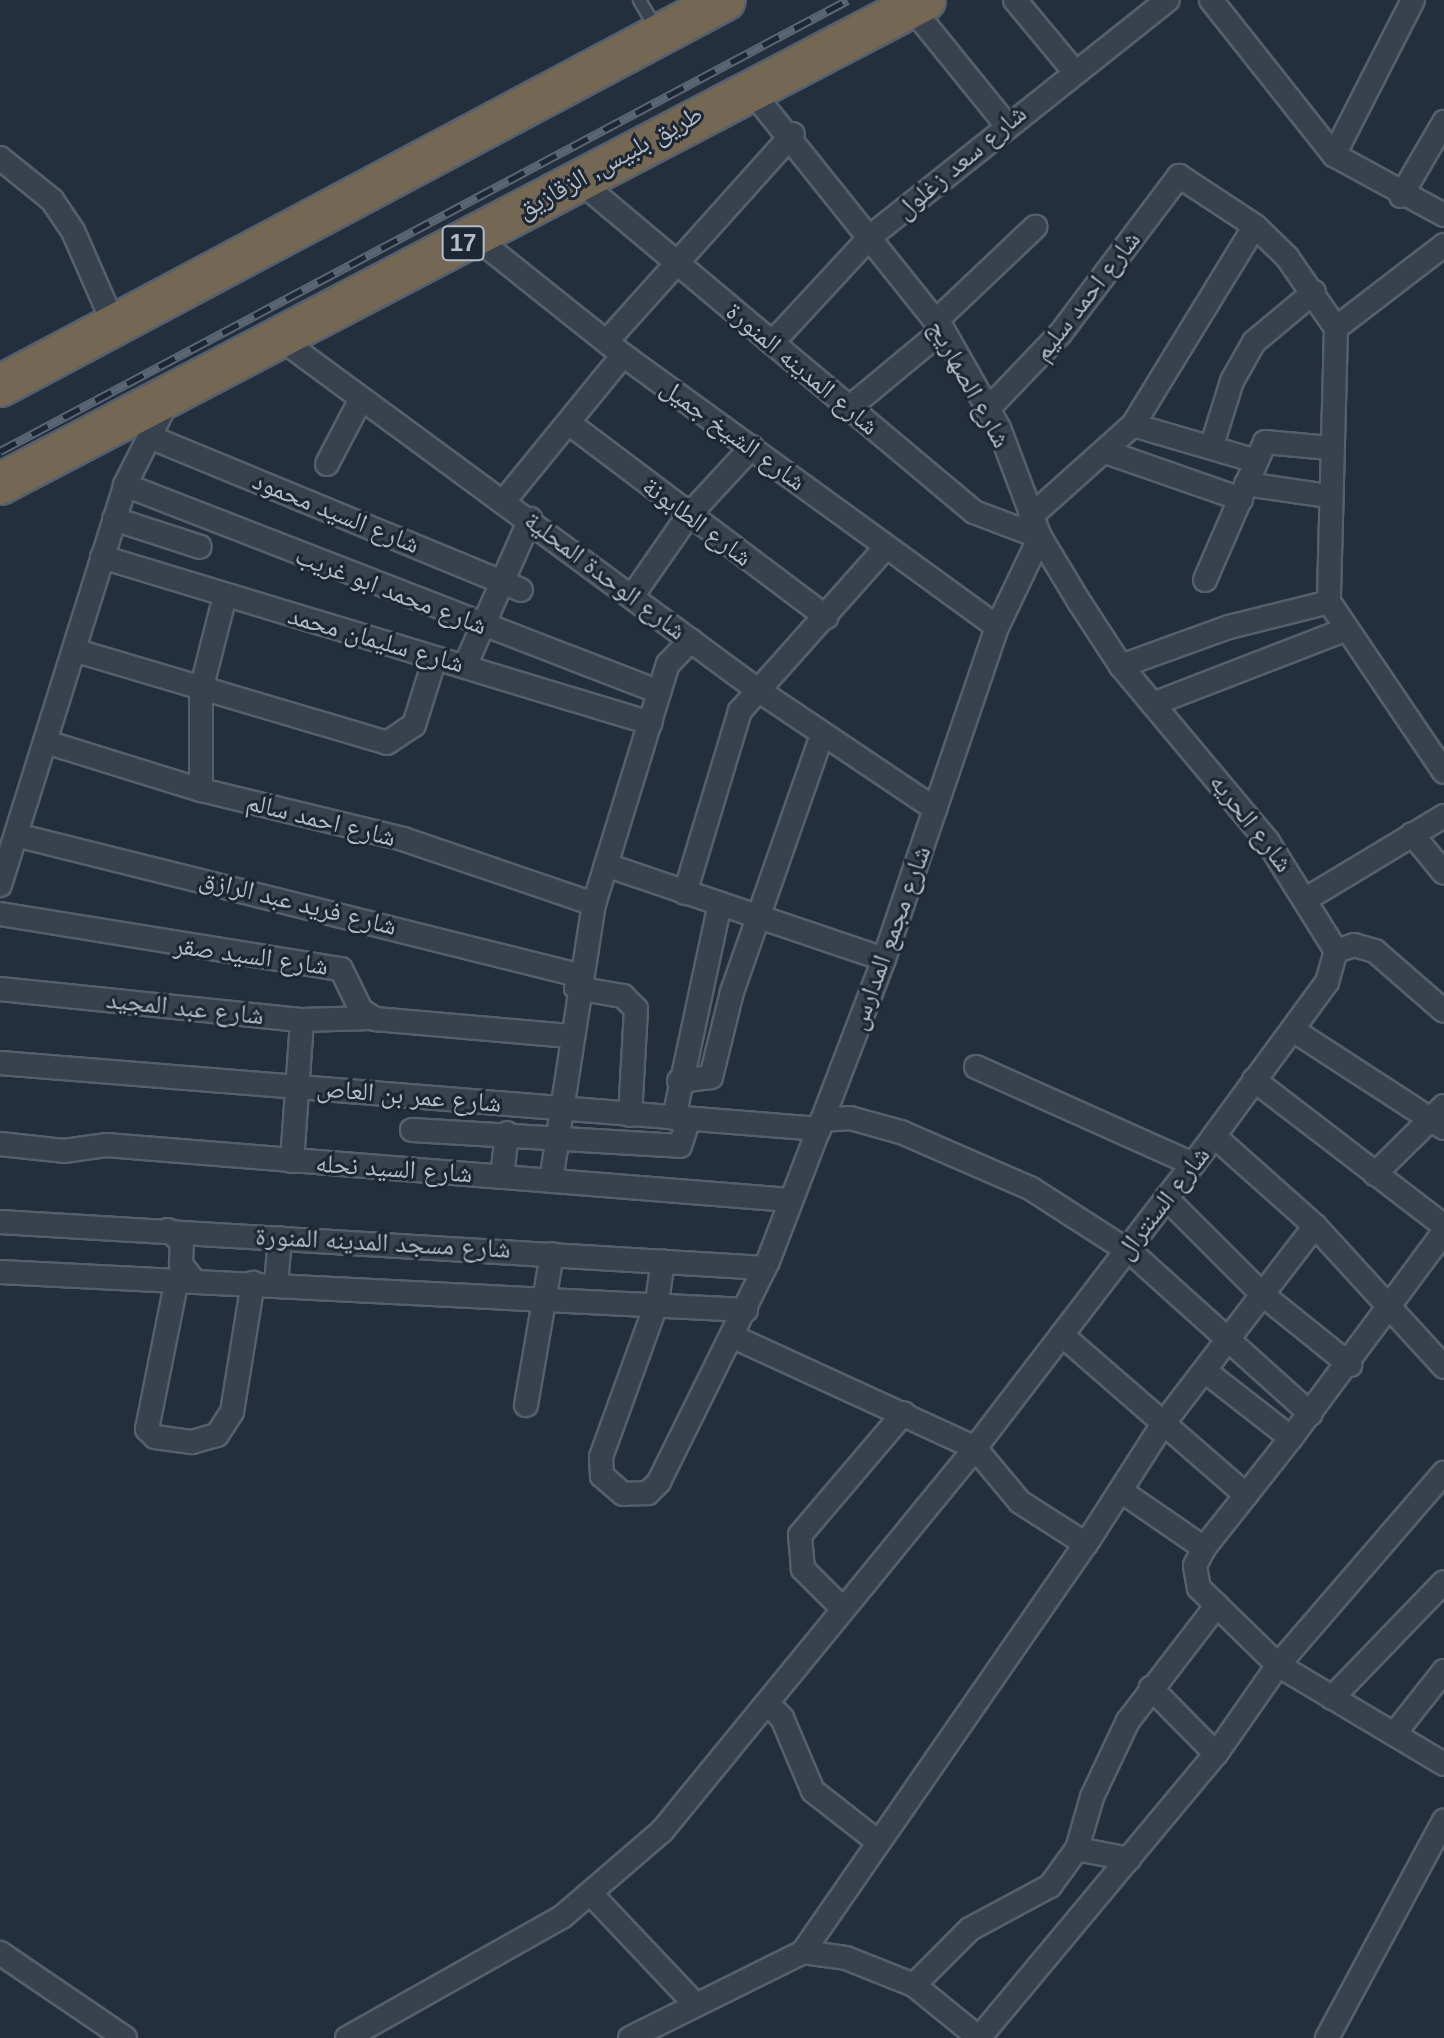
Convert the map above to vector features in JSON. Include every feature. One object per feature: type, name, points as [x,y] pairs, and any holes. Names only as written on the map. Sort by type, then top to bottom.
[{"type":"highway","points":[[0,386],[661,38],[713,3]]},
{"type":"highway","name":"طريق بلبيس, الزقازيق","points":[[0,484],[475,237],[576,178],[918,3]]},
{"type":"street","points":[[1015,0],[1074,71]]},
{"type":"street","name":"شارع سعد زغلول","points":[[772,343],[871,236],[1005,123],[1168,0]]},
{"type":"street","points":[[1211,0],[1334,155],[1401,196],[1444,215]]},
{"type":"street","points":[[1334,155],[1413,0]]},
{"type":"street","points":[[918,3],[1005,123]]},
{"type":"street","name":"شارع الصهاريج","points":[[749,88],[793,134],[939,326],[988,409],[1035,527],[1121,666],[1153,704]]},
{"type":"street","points":[[1401,196],[1444,122]]},
{"type":"street","points":[[504,501],[570,424],[615,348],[675,264],[793,134]]},
{"type":"street","points":[[0,158],[52,200],[73,231],[114,325]]},
{"type":"street","name":"شارع احمد سليم","points":[[988,409],[1060,334],[1179,176],[1255,226]]},
{"type":"street","name":"شارع المدينه المنورة","points":[[576,178],[974,512],[1035,527]]},
{"type":"street","points":[[1035,527],[1133,425],[1255,226],[1314,292],[1336,328],[1327,496],[1329,602],[1345,630],[1444,772]]},
{"type":"street","points":[[849,408],[939,326],[1035,227]]},
{"type":"street","name":"شارع الشيخ جميل","points":[[475,237],[615,348],[997,627]]},
{"type":"street","points":[[1336,328],[1444,245]]},
{"type":"street","points":[[1212,445],[1232,381],[1254,342],[1314,292]]},
{"type":"street","name":"شارع الوحدة المحلية","points":[[278,337],[530,519],[755,688],[935,809]]},
{"type":"street","points":[[0,885],[77,651],[125,485],[170,396]]},
{"type":"street","points":[[327,464],[361,399]]},
{"type":"street","name":"شارع الطابونة","points":[[570,424],[688,516],[826,617]]},
{"type":"street","points":[[1133,425],[1212,445],[1256,461]]},
{"type":"street","name":"شارع السيد محمود","points":[[150,437],[511,586]]},
{"type":"street","points":[[1205,580],[1266,441],[1330,448]]},
{"type":"street","points":[[633,595],[688,516],[752,447]]},
{"type":"street","points":[[1109,453],[1244,491],[1327,496]]},
{"type":"street","name":"شارع محمد ابو غريب","points":[[125,485],[483,627],[659,692]]},
{"type":"street","points":[[114,519],[200,547]]},
{"type":"street","points":[[465,666],[483,627],[511,586],[530,519]]},
{"type":"street","name":"شارع مجمع المدارس","points":[[663,1261],[657,1302],[601,1457],[602,1476],[623,1494],[648,1493],[659,1482],[734,1337],[765,1268],[884,959],[997,627],[1035,527]]},
{"type":"street","points":[[685,893],[740,711],[755,688],[826,617],[885,548]]},
{"type":"street","name":"شارع سليمان محمد","points":[[102,557],[650,723]]},
{"type":"street","points":[[201,790],[201,690],[225,596]]},
{"type":"street","points":[[1121,666],[1229,627],[1329,602]]},
{"type":"street","points":[[1153,704],[1345,630]]},
{"type":"street","points":[[551,1181],[577,981],[594,904],[668,664],[691,640]]},
{"type":"street","points":[[77,651],[387,743],[414,725],[435,658]]},
{"type":"street","name":"شارع الحريه","points":[[1153,704],[1308,898],[1336,951]]},
{"type":"street","points":[[679,1081],[711,1077],[758,917],[822,735]]},
{"type":"street","name":"شارع احمد سالم","points":[[46,742],[201,790],[403,839],[594,904]]},
{"type":"street","points":[[1308,898],[1444,816]]},
{"type":"street","points":[[1412,834],[1444,873]]},
{"type":"street","name":"شارع فريد عبد الرازق","points":[[16,835],[577,981],[623,996],[636,1009],[630,1115]]},
{"type":"street","points":[[606,865],[884,959]]},
{"type":"street","points":[[412,1130],[557,1135],[680,1146],[679,1081],[720,904]]},
{"type":"street","name":"شارع السيد صقر","points":[[0,914],[341,969],[370,1018]]},
{"type":"street","points":[[1336,951],[1354,945],[1375,951],[1444,1011]]},
{"type":"street","name":"شارع السنترال","points":[[347,2038],[592,1895],[662,1831],[975,1448],[1193,1164],[1327,982],[1336,951]]},
{"type":"street","name":"شارع عبد المجيد","points":[[0,989],[302,1020],[370,1018]]},
{"type":"street","points":[[370,1018],[569,1036]]},
{"type":"street","points":[[292,1161],[302,1020]]},
{"type":"street","points":[[1293,1030],[1440,1117],[1375,1174]]},
{"type":"street","name":"شارع عمر بن العاص","points":[[0,1063],[298,1085],[681,1119],[820,1125],[861,1121],[969,1157],[1127,1250],[1226,1342],[1311,1414]]},
{"type":"street","points":[[976,1067],[1193,1164]]},
{"type":"street","points":[[1254,1080],[1444,1229],[1350,1365],[1204,1548],[1195,1578],[1217,1605],[1278,1665],[1444,1764]]},
{"type":"street","points":[[502,1177],[507,1133]]},
{"type":"street","points":[[1214,1136],[1315,1226],[1389,1311],[1444,1367]]},
{"type":"street","name":"شارع السيد نحله","points":[[0,1144],[292,1161],[790,1200]]},
{"type":"street","points":[[1166,1198],[1263,1295],[1350,1365]]},
{"type":"street","name":"شارع مسجد المدينه المنورة","points":[[0,1222],[765,1268]]},
{"type":"street","points":[[630,2038],[803,1952],[1086,1544],[1163,1424],[1315,1226]]},
{"type":"street","points":[[168,1230],[180,1238],[185,1279],[147,1429],[155,1437],[192,1442],[217,1435],[232,1412],[253,1283]]},
{"type":"street","points":[[276,1284],[280,1238]]},
{"type":"street","points":[[526,1405],[552,1254]]},
{"type":"street","points":[[0,1272],[547,1295],[746,1310]]},
{"type":"street","points":[[1062,1335],[1246,1495]]},
{"type":"street","points":[[734,1337],[975,1448],[1020,1502],[1086,1544]]},
{"type":"street","points":[[1205,1371],[1291,1438]]},
{"type":"street","points":[[843,1609],[803,1569],[800,1535],[904,1413]]},
{"type":"street","points":[[803,1952],[846,1958],[914,1985],[979,2038],[1216,1754],[1278,1665],[1444,1473]]},
{"type":"street","points":[[1121,1491],[1204,1548]]},
{"type":"street","points":[[1332,1698],[1444,1582]]},
{"type":"street","points":[[914,1985],[970,1929],[1050,1886],[1077,1849],[1108,1759],[1151,1688],[1217,1605]]},
{"type":"street","points":[[1395,1733],[1444,1671]]},
{"type":"street","points":[[1151,1688],[1216,1754]]},
{"type":"street","points":[[768,1704],[782,1718],[813,1791],[878,1842]]},
{"type":"street","points":[[1327,2038],[1444,1821]]},
{"type":"street","points":[[1077,1849],[1129,1859]]},
{"type":"street","points":[[592,1895],[695,2004]]},
{"type":"street","points":[[0,1953],[125,2038]]},
{"type":"lane","points":[[639,0],[661,38]]},
{"type":"railway","points":[[0,451],[848,0]]}]
